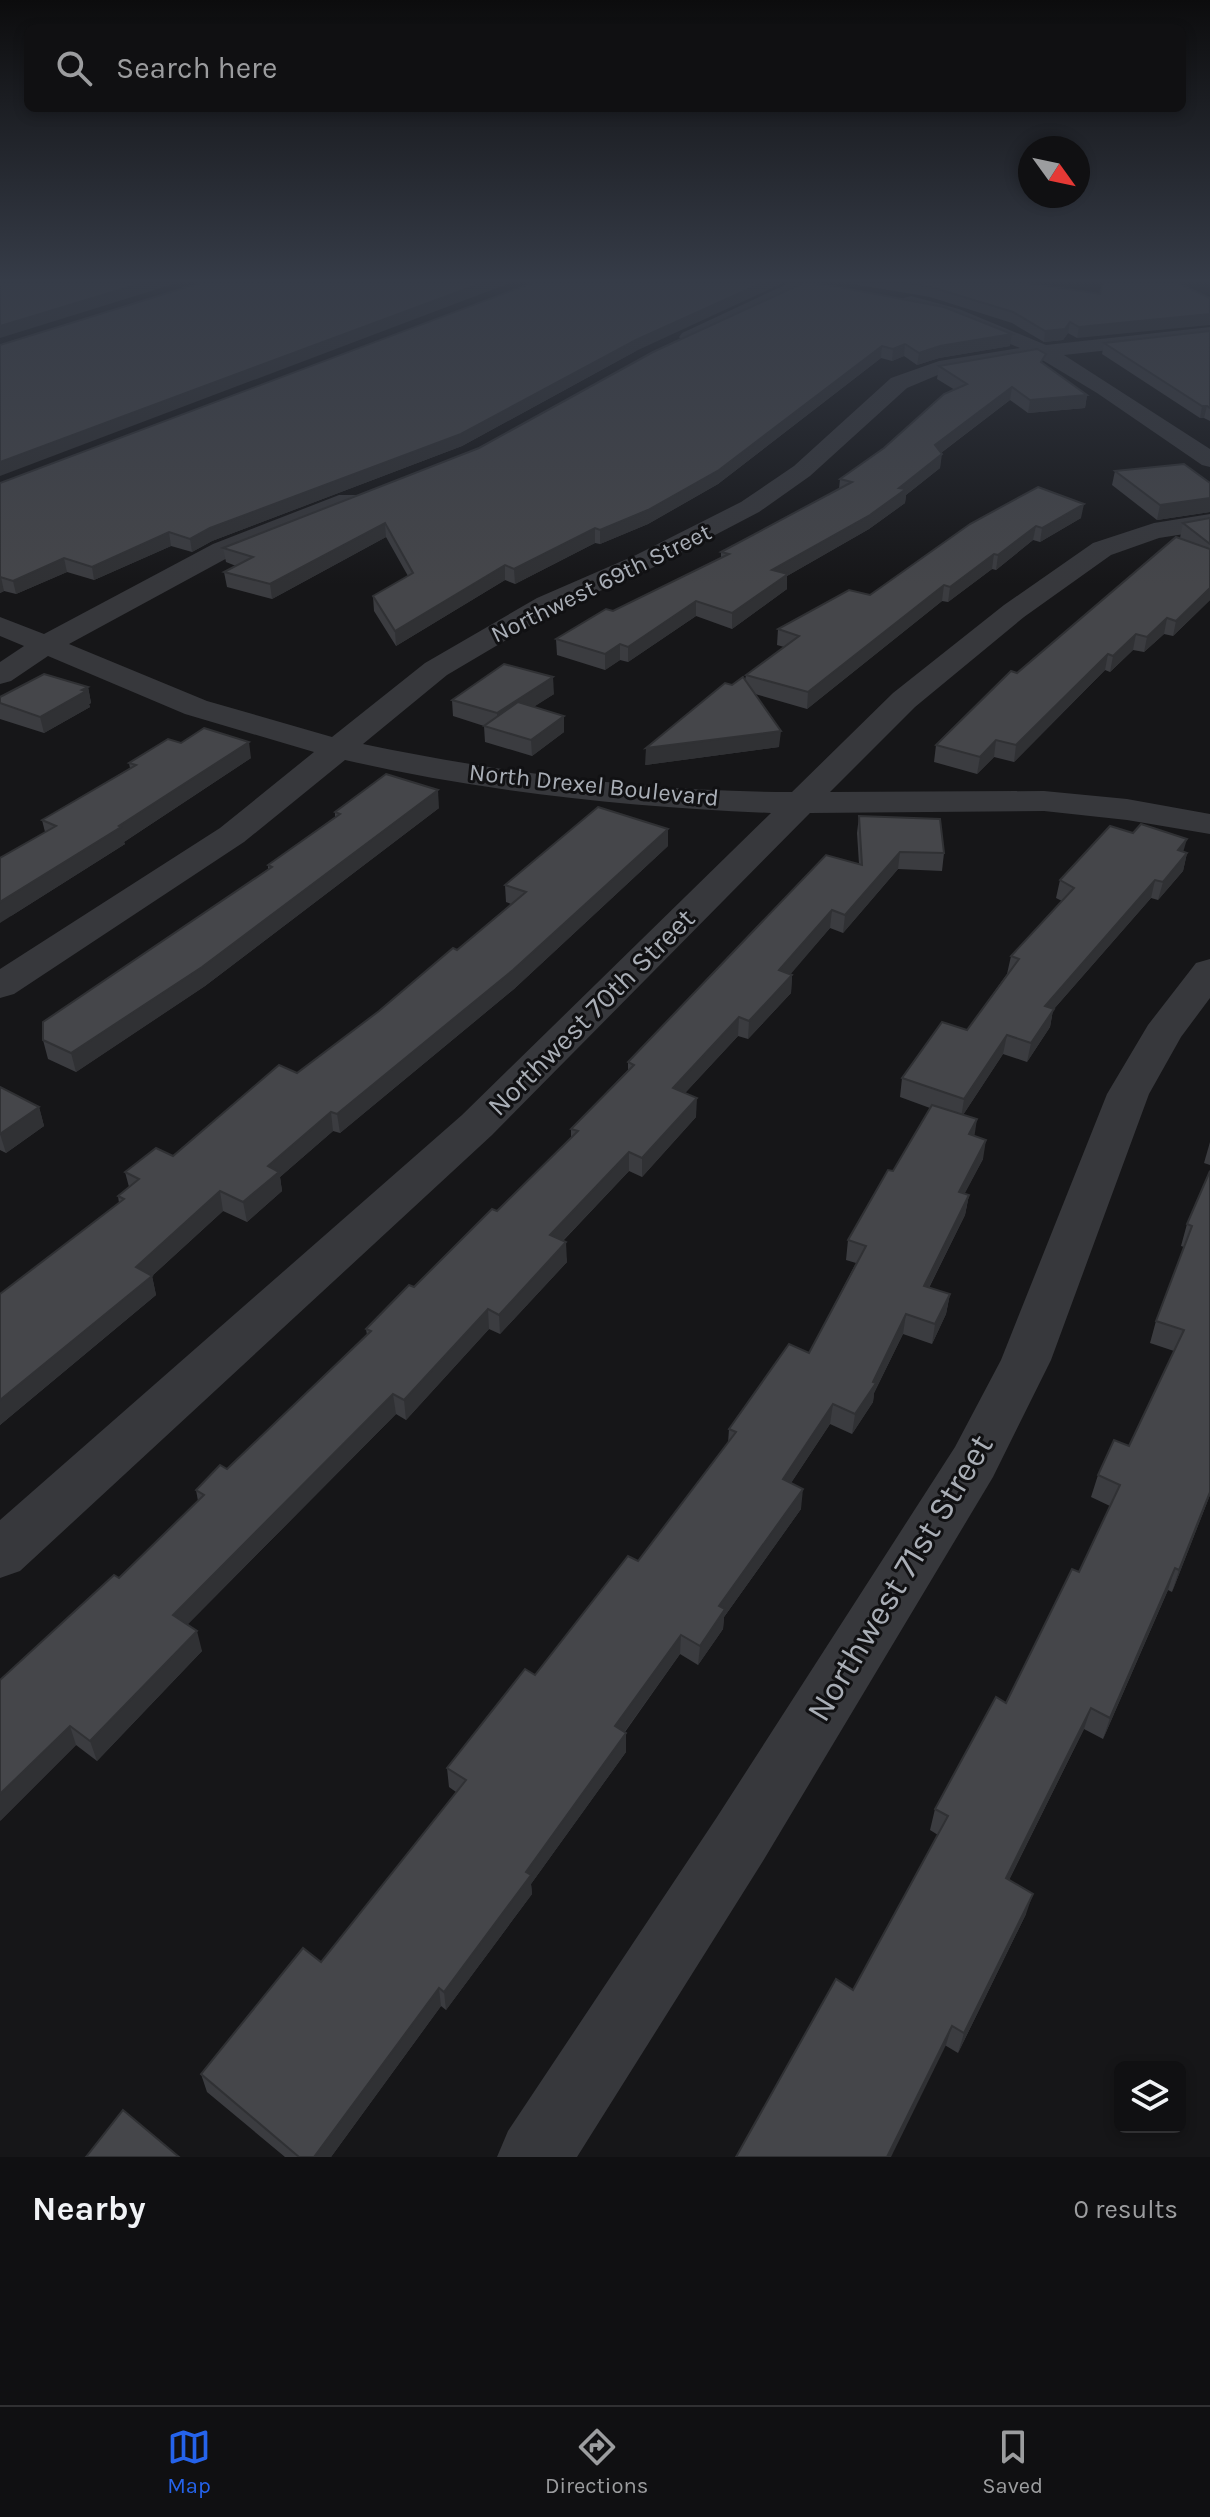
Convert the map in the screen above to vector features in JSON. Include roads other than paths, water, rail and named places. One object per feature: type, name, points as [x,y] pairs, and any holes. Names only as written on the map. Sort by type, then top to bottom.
[{"type":"street","name":"Northwest 69th Street","points":[[0,986],[232,835],[436,669],[547,604],[684,542],[750,507],[813,462],[898,384]]},
{"type":"street","points":[[1093,384],[1210,460]]},
{"type":"street","points":[[0,675],[47,644],[222,550],[369,493]]},
{"type":"street","name":"Northwest 70th Street","points":[[0,1554],[477,1125],[904,700],[1014,611],[1102,549],[1154,531],[1210,522]]},
{"type":"street","name":"North Drexel Boulevard","points":[[0,626],[164,696],[228,718],[425,765],[527,780],[720,800],[1042,801],[1152,812],[1210,824]]},
{"type":"street","name":"Northwest 71st Street","points":[[534,2157],[740,1839],[974,1462],[1026,1360],[1128,1094],[1162,1034],[1210,971]]}]
